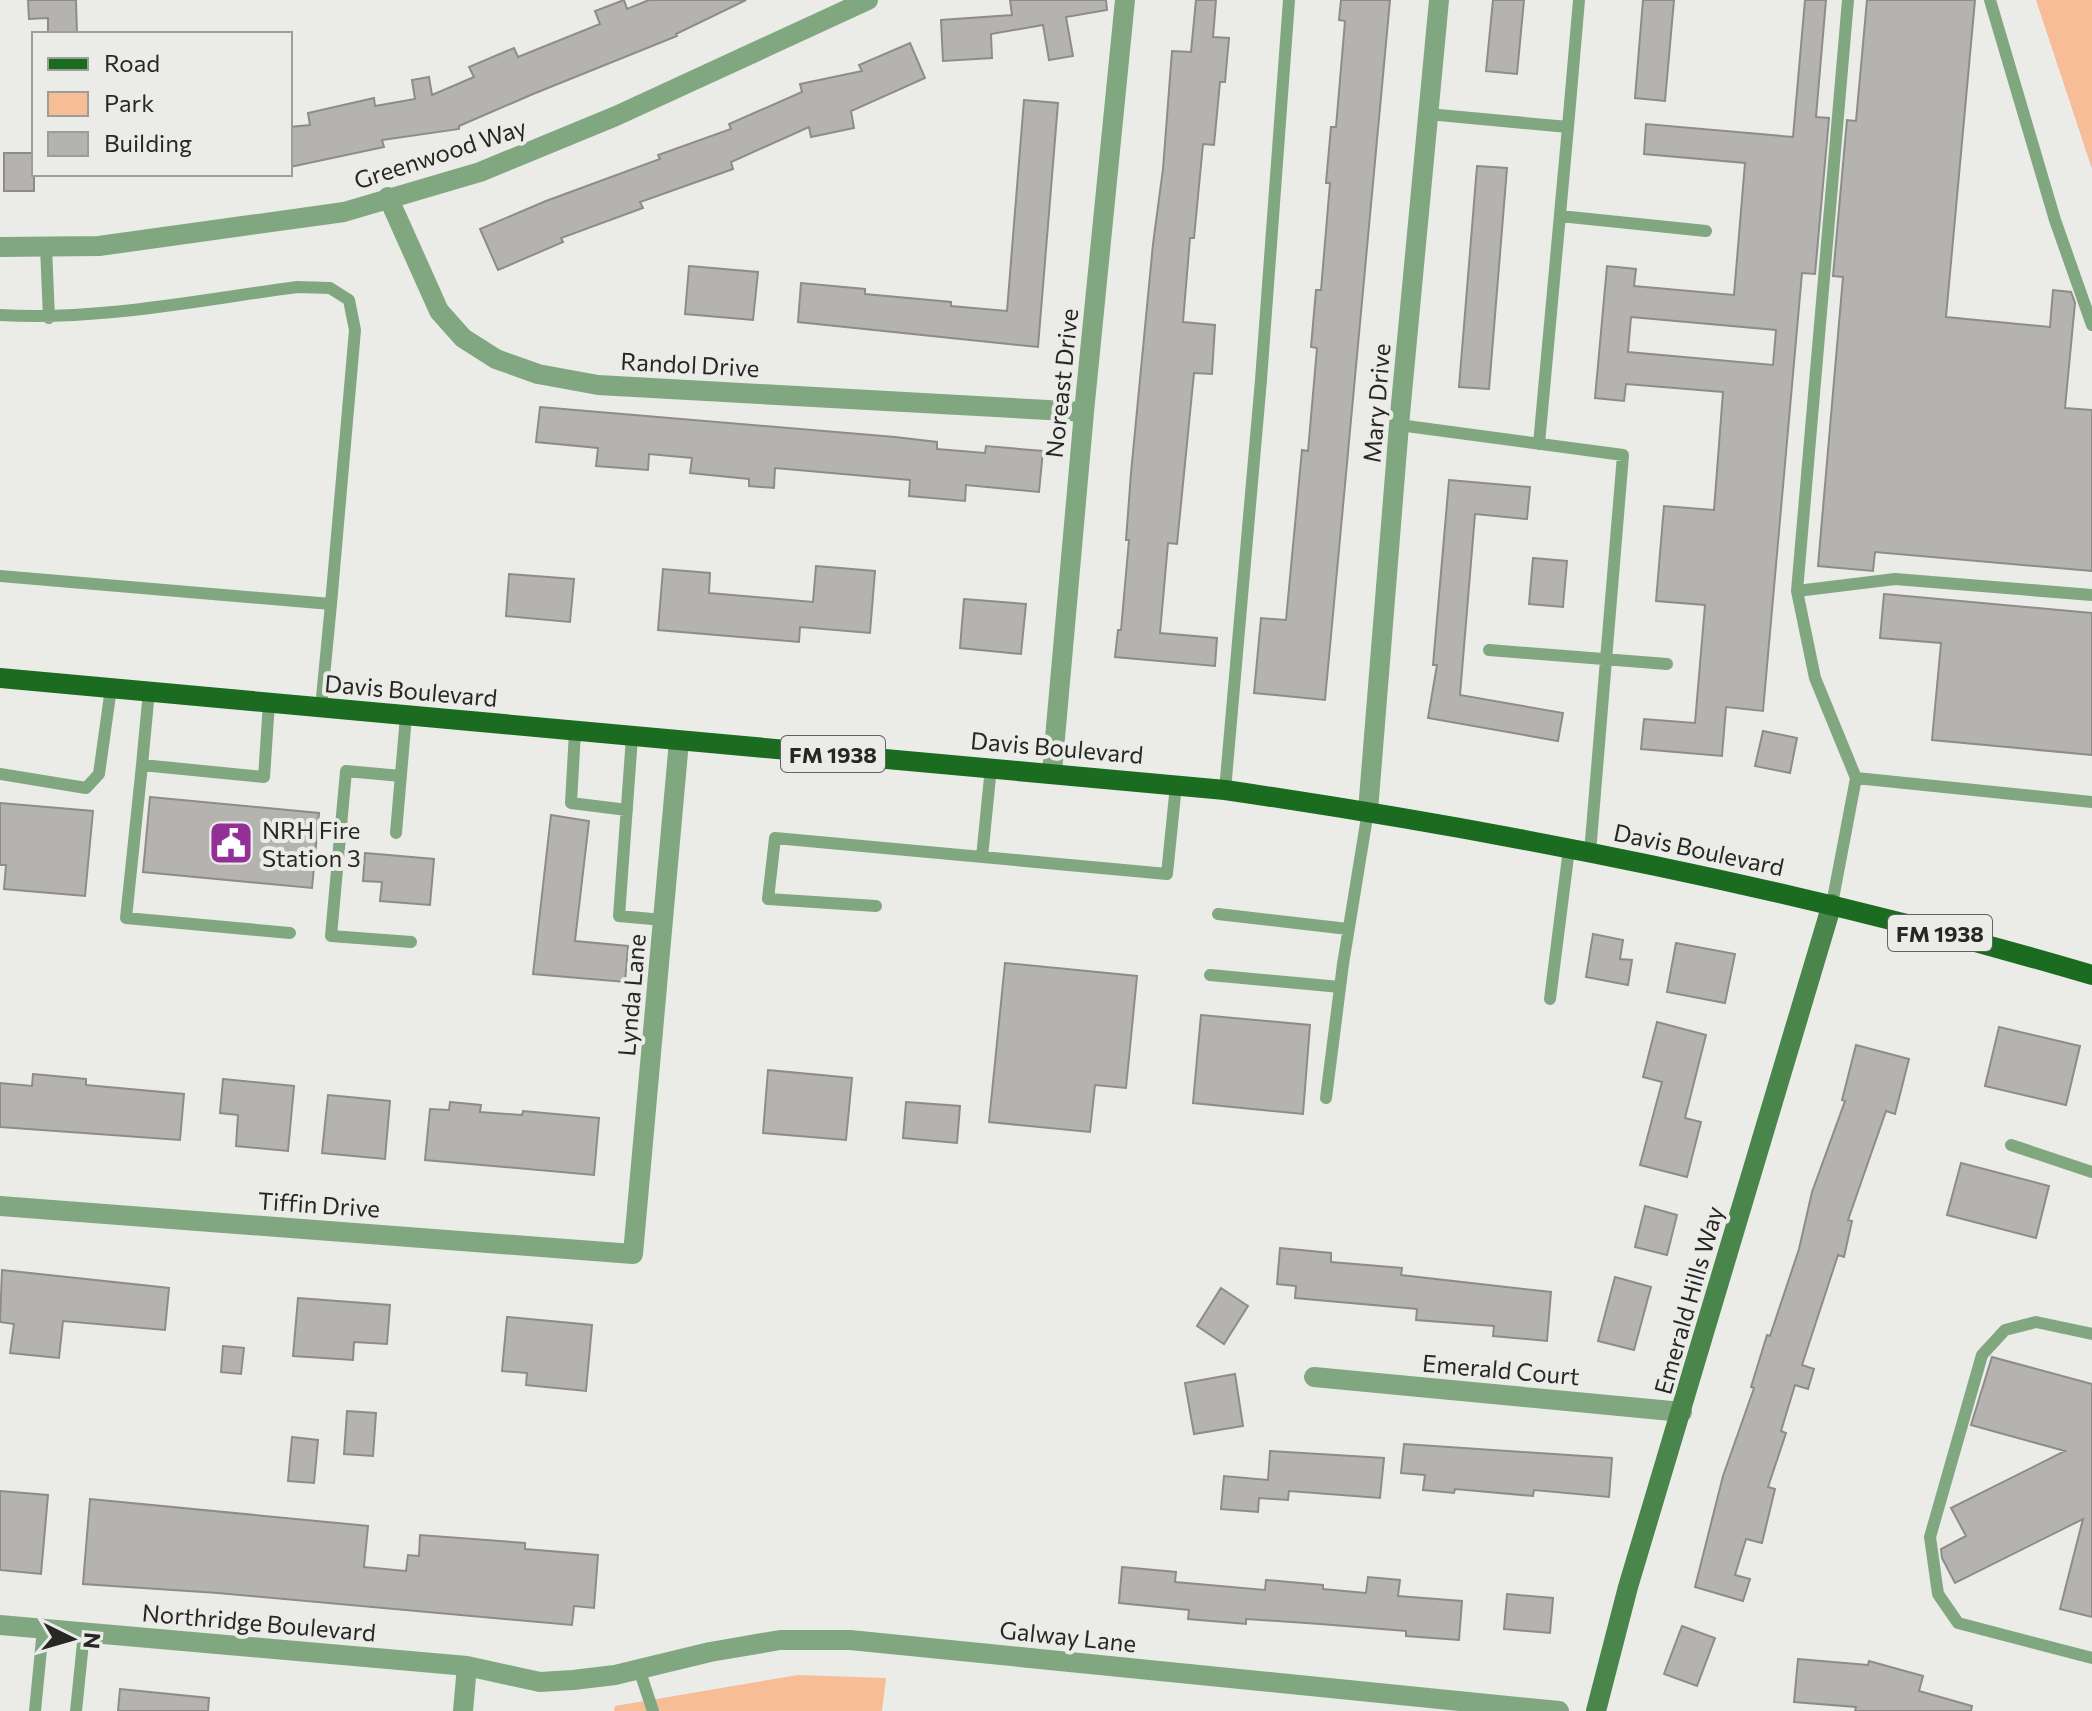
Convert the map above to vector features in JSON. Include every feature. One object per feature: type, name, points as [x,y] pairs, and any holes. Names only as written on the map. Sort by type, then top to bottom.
[{"type":"main road","name":"Davis Boulevard","points":[[0,678],[1225,790],[1368,811],[1590,853],[1832,904],[2092,975]]},
{"type":"street","name":"Greenwood Way","points":[[0,247],[99,246],[331,214],[480,172],[616,116],[868,0]]},
{"type":"street","name":"Noreast Drive","points":[[1052,772],[1125,0]]},
{"type":"street","name":"Mary Drive","points":[[1368,811],[1399,425],[1439,0]]},
{"type":"street","name":"Randol Drive","points":[[388,197],[439,311],[463,338],[496,359],[538,374],[598,385],[1084,412]]},
{"type":"street","name":"Lynda Lane","points":[[633,1254],[679,741]]},
{"type":"street","name":"Emerald Hills Way","points":[[1596,1711],[1628,1587],[1832,904]]},
{"type":"street","name":"Tiffin Drive","points":[[0,1206],[633,1254]]},
{"type":"street","name":"Emerald Court","points":[[1314,1377],[1682,1412]]},
{"type":"street","name":"Northridge Boulevard","points":[[0,1625],[467,1666]]},
{"type":"street","name":"Galway Lane","points":[[467,1666],[540,1682],[573,1680],[780,1640],[850,1640],[1559,1711]]},
{"type":"street","points":[[463,1711],[467,1666]]},
{"type":"lane","points":[[1225,790],[1261,380],[1289,0]]},
{"type":"lane","points":[[1539,444],[1579,0]]},
{"type":"lane","points":[[1832,904],[1856,778],[1815,678],[1797,591],[1848,0]]},
{"type":"lane","points":[[1990,0],[2055,220],[2092,325]]},
{"type":"lane","points":[[1428,114],[1568,127]]},
{"type":"lane","points":[[1560,216],[1706,231]]},
{"type":"lane","points":[[46,247],[49,318]]},
{"type":"lane","points":[[0,315],[49,318],[297,287],[330,288],[349,300],[355,330],[321,708]]},
{"type":"lane","points":[[1399,425],[1623,455],[1590,853]]},
{"type":"lane","points":[[0,576],[331,604]]},
{"type":"lane","points":[[1797,591],[1895,579],[2092,595]]},
{"type":"lane","points":[[1489,650],[1667,664]]},
{"type":"lane","points":[[0,774],[86,788],[99,774],[111,688]]},
{"type":"lane","points":[[149,691],[126,918],[290,933]]},
{"type":"lane","points":[[142,765],[264,777],[269,703]]},
{"type":"lane","points":[[396,833],[406,716]]},
{"type":"lane","points":[[575,732],[571,803],[627,810]]},
{"type":"lane","points":[[632,737],[619,916],[663,920]]},
{"type":"lane","points":[[982,857],[991,767]]},
{"type":"lane","points":[[401,776],[346,771],[331,936],[411,942]]},
{"type":"lane","points":[[1856,778],[2092,802]]},
{"type":"lane","points":[[876,906],[768,899],[775,838],[1167,874],[1176,785]]},
{"type":"lane","points":[[1326,1098],[1348,929],[1368,811]]},
{"type":"lane","points":[[1550,999],[1569,849]]},
{"type":"lane","points":[[1218,914],[1348,929]]},
{"type":"lane","points":[[1210,975],[1340,987]]},
{"type":"lane","points":[[2011,1145],[2092,1172]]},
{"type":"lane","points":[[2092,1334],[2036,1322],[2005,1330],[1982,1355],[1930,1537],[1938,1594],[1958,1623],[2092,1658]]},
{"type":"lane","points":[[35,1711],[43,1629]]},
{"type":"lane","points":[[76,1711],[84,1633]]},
{"type":"lane","points":[[639,1669],[653,1711]]},
{"type":"green space","points":[[2036,0],[2092,0],[2092,169]]},
{"type":"green space","points":[[798,1675],[886,1678],[882,1711],[614,1711],[615,1706]]},
{"type":"building","points":[[28,0],[76,0],[77,32],[48,32],[48,18],[29,19]]},
{"type":"building","points":[[624,0],[627,9],[649,0],[746,0],[677,36],[533,94],[459,126],[459,129],[382,140],[384,147],[292,167],[292,127],[310,125],[308,113],[374,98],[375,106],[415,99],[412,80],[429,77],[432,95],[474,77],[469,67],[514,48],[518,57],[600,24],[595,11]]},
{"type":"building","points":[[1010,0],[1106,0],[1107,10],[1066,17],[1073,56],[1049,60],[1043,25],[991,34],[992,58],[943,61],[941,20],[1012,15]]},
{"type":"building","points":[[1196,0],[1216,0],[1213,37],[1229,38],[1225,82],[1220,82],[1214,145],[1203,144],[1194,238],[1190,238],[1183,322],[1215,325],[1212,374],[1194,373],[1177,544],[1168,543],[1160,633],[1217,638],[1215,666],[1115,657],[1118,630],[1121,630],[1131,473],[1163,169],[1172,51],[1191,52]]},
{"type":"building","points":[[1341,0],[1390,0],[1325,700],[1254,693],[1261,618],[1286,620],[1302,450],[1308,451],[1317,348],[1311,347],[1316,290],[1321,290],[1330,183],[1326,183],[1331,127],[1336,127],[1345,21],[1339,20]]},
{"type":"building","points":[[1493,0],[1524,0],[1517,74],[1486,71]]},
{"type":"building","points":[[1643,0],[1674,0],[1665,101],[1635,98]]},
{"type":"building","points":[[1805,0],[1826,0],[1816,117],[1829,118],[1815,274],[1802,273],[1763,711],[1726,707],[1722,756],[1641,749],[1644,719],[1695,723],[1705,605],[1656,601],[1664,506],[1714,510],[1723,392],[1626,384],[1624,401],[1595,398],[1607,266],[1636,269],[1634,286],[1734,295],[1745,163],[1644,154],[1646,124],[1793,137]],"holes":[[[1631,317],[1776,330],[1773,365],[1628,352]]]},
{"type":"building","points":[[1867,0],[1975,0],[1946,317],[2050,327],[2053,290],[2071,292],[2075,303],[2065,408],[2092,410],[2092,571],[1875,552],[1873,571],[1818,566],[1843,277],[1833,276],[1847,120],[1856,121]]},
{"type":"building","points":[[910,43],[925,78],[851,111],[854,128],[811,137],[809,127],[731,162],[733,169],[640,202],[643,208],[561,238],[563,242],[498,270],[480,229],[660,159],[658,155],[731,129],[729,124],[802,92],[800,84],[862,71],[859,65]]},
{"type":"building","points":[[1024,100],[1058,103],[1038,347],[798,322],[801,283],[865,289],[865,294],[1007,311]]},
{"type":"building","points":[[4,153],[32,153],[34,191],[4,191]]},
{"type":"building","points":[[1477,166],[1507,168],[1489,389],[1459,387]]},
{"type":"building","points":[[689,266],[758,272],[753,320],[685,314]]},
{"type":"building","points":[[540,407],[895,437],[937,442],[937,449],[985,453],[986,446],[1043,451],[1039,492],[966,485],[965,501],[909,496],[910,480],[775,468],[774,488],[749,486],[749,479],[690,473],[692,458],[649,454],[648,470],[596,466],[598,448],[536,442]]},
{"type":"building","points":[[1449,480],[1530,487],[1527,519],[1475,514],[1460,695],[1563,713],[1558,741],[1428,718],[1437,665],[1433,665]]},
{"type":"building","points":[[1533,558],[1567,561],[1563,607],[1529,604]]},
{"type":"building","points":[[816,566],[875,571],[870,633],[800,627],[799,642],[658,630],[663,569],[710,573],[709,593],[813,602]]},
{"type":"building","points":[[509,574],[574,579],[570,622],[506,616]]},
{"type":"building","points":[[1884,594],[2092,613],[2092,755],[1932,740],[1941,643],[1880,638]]},
{"type":"building","points":[[964,599],[1026,604],[1021,654],[960,648]]},
{"type":"building","points":[[1763,731],[1797,738],[1790,773],[1755,766]]},
{"type":"building","name":"NRH Fire Station 3","points":[[150,797],[319,813],[312,888],[143,872]]},
{"type":"building","points":[[0,803],[93,811],[85,896],[4,889],[6,865],[0,865]]},
{"type":"building","points":[[551,815],[589,821],[575,941],[628,946],[625,982],[533,974]]},
{"type":"building","points":[[365,853],[434,859],[430,905],[380,901],[382,882],[363,881]]},
{"type":"building","points":[[1593,934],[1623,940],[1620,959],[1632,960],[1628,985],[1586,977]]},
{"type":"building","points":[[1676,943],[1735,954],[1725,1003],[1667,992]]},
{"type":"building","points":[[1005,963],[1137,976],[1126,1088],[1095,1085],[1090,1132],[989,1122]]},
{"type":"building","points":[[1201,1015],[1310,1025],[1303,1114],[1193,1103]]},
{"type":"building","points":[[1657,1022],[1706,1035],[1685,1118],[1701,1122],[1687,1177],[1640,1165],[1662,1082],[1643,1077]]},
{"type":"building","points":[[1999,1027],[2080,1046],[2066,1105],[1985,1086]]},
{"type":"building","points":[[1856,1045],[1909,1059],[1895,1114],[1886,1111],[1848,1220],[1852,1221],[1844,1257],[1838,1255],[1802,1365],[1814,1369],[1808,1389],[1795,1385],[1781,1431],[1786,1433],[1768,1487],[1775,1489],[1762,1543],[1746,1539],[1735,1575],[1750,1579],[1743,1601],[1695,1587],[1723,1476],[1754,1388],[1751,1387],[1767,1335],[1770,1336],[1799,1249],[1812,1192],[1845,1101],[1842,1100]]},
{"type":"building","points":[[768,1070],[852,1078],[846,1140],[763,1133]]},
{"type":"building","points":[[33,1074],[86,1079],[86,1085],[184,1094],[180,1140],[0,1127],[0,1083],[32,1086]]},
{"type":"building","points":[[223,1079],[294,1086],[288,1151],[236,1146],[238,1115],[220,1113]]},
{"type":"building","points":[[328,1095],[390,1101],[385,1159],[322,1153]]},
{"type":"building","points":[[450,1102],[481,1105],[480,1112],[522,1115],[523,1111],[599,1118],[594,1175],[425,1160],[430,1109],[449,1110]]},
{"type":"building","points":[[906,1102],[960,1106],[957,1143],[903,1138]]},
{"type":"building","points":[[1961,1163],[2049,1186],[2036,1238],[1947,1215]]},
{"type":"building","points":[[1645,1206],[1677,1215],[1667,1255],[1635,1247]]},
{"type":"building","points":[[1280,1248],[1331,1253],[1331,1262],[1402,1268],[1401,1275],[1551,1292],[1547,1341],[1493,1336],[1494,1326],[1416,1320],[1417,1309],[1295,1298],[1296,1286],[1277,1284]]},
{"type":"building","points":[[2,1270],[169,1288],[165,1330],[63,1321],[59,1358],[10,1353],[14,1324],[0,1322]]},
{"type":"building","points":[[1615,1277],[1651,1287],[1634,1350],[1598,1341]]},
{"type":"building","points":[[1221,1288],[1248,1306],[1224,1344],[1197,1326]]},
{"type":"building","points":[[298,1298],[390,1305],[387,1344],[354,1342],[353,1360],[293,1356]]},
{"type":"building","points":[[507,1317],[592,1325],[586,1391],[526,1385],[527,1373],[502,1371]]},
{"type":"building","points":[[223,1346],[244,1348],[241,1374],[221,1372]]},
{"type":"building","points":[[1992,1357],[2092,1384],[2092,1617],[2060,1609],[2083,1519],[1955,1583],[1942,1558],[1941,1549],[1966,1536],[1951,1508],[2065,1451],[1971,1425]]},
{"type":"building","points":[[1235,1374],[1243,1426],[1194,1434],[1185,1383]]},
{"type":"building","points":[[347,1411],[376,1413],[373,1456],[344,1454]]},
{"type":"building","points":[[292,1437],[318,1440],[314,1483],[288,1481]]},
{"type":"building","points":[[1404,1444],[1612,1458],[1609,1497],[1534,1490],[1533,1496],[1455,1489],[1454,1493],[1423,1490],[1425,1475],[1401,1473]]},
{"type":"building","points":[[1270,1451],[1384,1458],[1380,1498],[1289,1491],[1288,1500],[1259,1498],[1258,1512],[1221,1509],[1224,1476],[1268,1480]]},
{"type":"building","points":[[0,1491],[48,1495],[41,1574],[0,1570]]},
{"type":"building","points":[[90,1499],[368,1526],[364,1567],[406,1571],[408,1555],[419,1556],[420,1535],[525,1543],[525,1549],[598,1555],[594,1608],[574,1606],[572,1625],[83,1584]]},
{"type":"building","points":[[1122,1567],[1176,1572],[1175,1582],[1265,1590],[1266,1580],[1366,1593],[1368,1577],[1400,1580],[1398,1596],[1462,1601],[1459,1640],[1406,1636],[1406,1631],[1320,1624],[1246,1619],[1246,1624],[1188,1619],[1189,1610],[1119,1603]]},
{"type":"building","points":[[1507,1594],[1553,1598],[1550,1633],[1504,1629]]},
{"type":"building","points":[[1682,1626],[1715,1638],[1697,1686],[1664,1674]]},
{"type":"building","points":[[1798,1659],[1868,1665],[1869,1661],[1923,1676],[1919,1691],[1972,1706],[1971,1711],[1855,1711],[1856,1707],[1794,1702]]},
{"type":"building","points":[[120,1689],[209,1698],[208,1711],[118,1711]]},
{"type":"place","name":"NRH Fire Station 3","points":[[231,843]]}]
